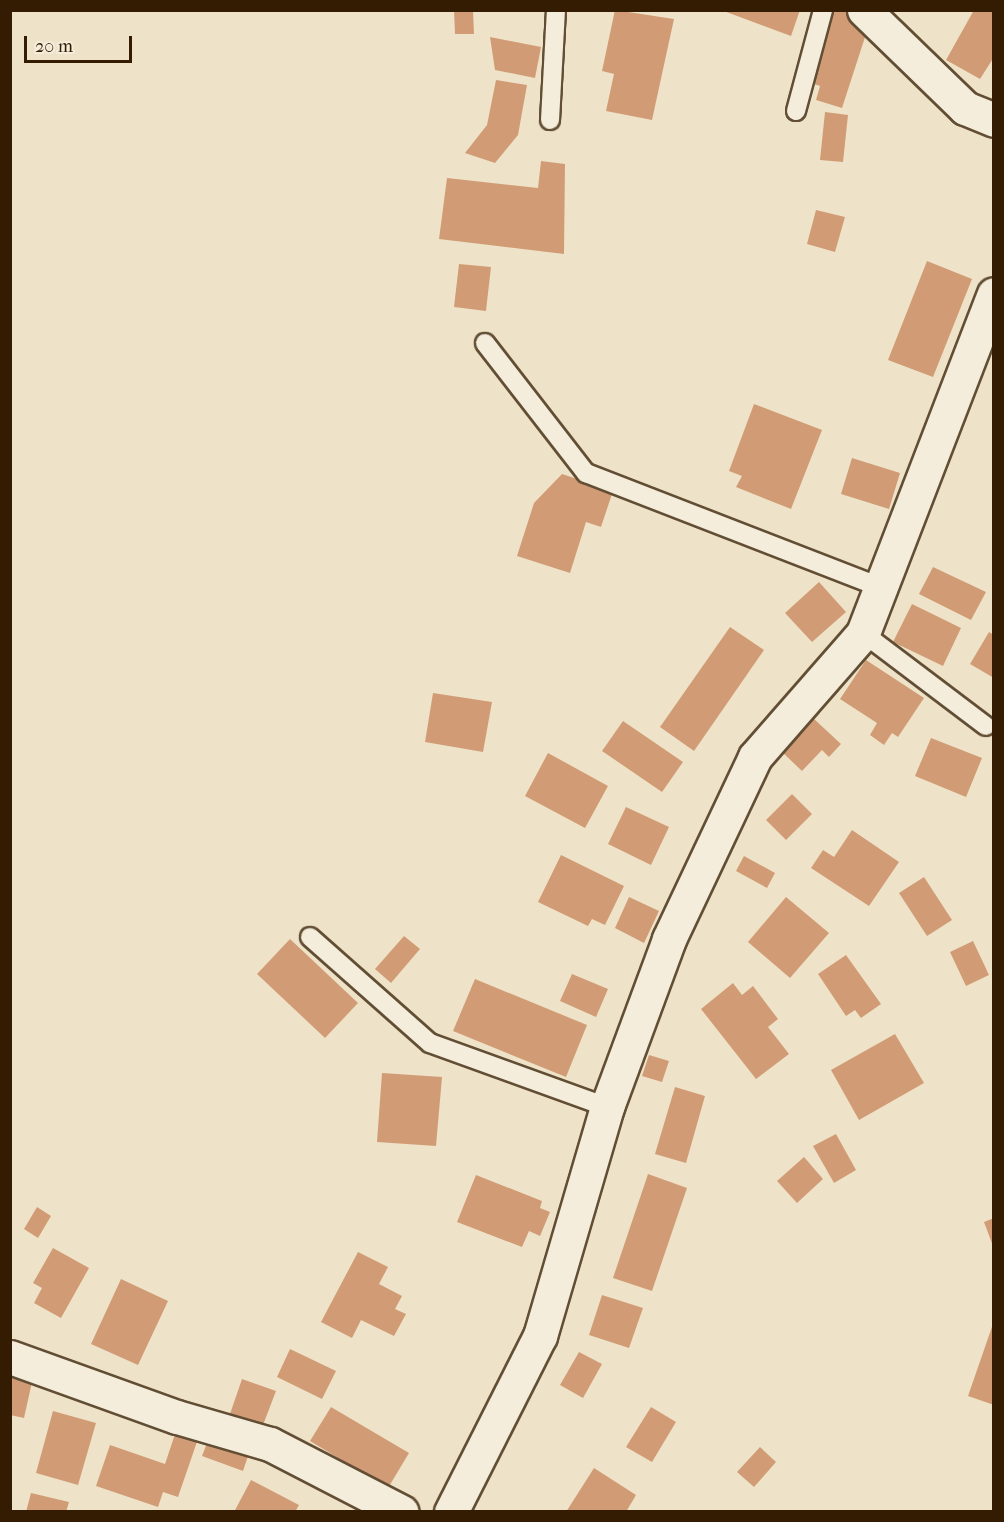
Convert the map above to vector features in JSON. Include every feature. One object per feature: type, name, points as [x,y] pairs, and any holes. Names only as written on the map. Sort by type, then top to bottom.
[{"type":"street","points":[[864,10],[965,108],[993,120]]},
{"type":"street","points":[[451,1512],[540,1336],[607,1107],[669,939],[755,757],[863,633],[883,588],[993,294]]},
{"type":"street","points":[[10,1358],[177,1417],[270,1444],[402,1512]]},
{"type":"lane","points":[[550,120],[556,10]]},
{"type":"lane","points":[[796,111],[823,10]]},
{"type":"lane","points":[[485,343],[586,473],[883,588]]},
{"type":"lane","points":[[863,633],[986,726]]},
{"type":"lane","points":[[310,937],[430,1043],[607,1107]]},
{"type":"building","points":[[454,10],[473,10],[474,34],[455,34]]},
{"type":"building","points":[[615,10],[674,19],[652,120],[606,111],[614,74],[602,71]]},
{"type":"building","points":[[721,10],[800,10],[791,36]]},
{"type":"building","points":[[834,10],[848,10],[867,31],[842,108],[816,100],[820,86],[811,83]]},
{"type":"building","points":[[974,10],[994,10],[994,57],[980,79],[946,60]]},
{"type":"building","points":[[490,37],[541,47],[535,78],[495,70]]},
{"type":"building","points":[[496,80],[527,85],[518,135],[495,163],[465,153],[487,125]]},
{"type":"building","points":[[825,112],[848,115],[843,162],[820,160]]},
{"type":"building","points":[[541,161],[565,164],[564,254],[439,239],[447,178],[538,188]]},
{"type":"building","points":[[816,210],[845,217],[835,252],[807,244]]},
{"type":"building","points":[[927,261],[972,279],[933,377],[888,360]]},
{"type":"building","points":[[459,264],[491,267],[486,311],[454,307]]},
{"type":"building","points":[[754,404],[822,430],[791,509],[736,487],[742,476],[729,471]]},
{"type":"building","points":[[852,458],[900,473],[889,509],[841,494]]},
{"type":"building","points":[[562,474],[613,491],[601,527],[586,522],[570,573],[517,556],[534,503]]},
{"type":"building","points":[[933,567],[986,592],[971,620],[919,594]]},
{"type":"building","points":[[819,582],[846,612],[812,642],[785,613]]},
{"type":"building","points":[[912,604],[961,628],[943,666],[893,642]]},
{"type":"building","points":[[730,627],[764,650],[694,751],[660,727]]},
{"type":"building","points":[[989,632],[994,635],[994,678],[970,664]]},
{"type":"building","points":[[866,660],[924,698],[898,737],[892,733],[884,745],[870,735],[877,723],[840,699]]},
{"type":"building","points":[[433,693],[492,702],[483,752],[425,742]]},
{"type":"building","points":[[813,718],[841,744],[829,757],[822,750],[802,771],[781,751]]},
{"type":"building","points":[[623,721],[683,762],[662,792],[602,751]]},
{"type":"building","points":[[931,738],[982,758],[966,797],[915,776]]},
{"type":"building","points":[[548,753],[608,786],[585,828],[525,796]]},
{"type":"building","points":[[792,794],[812,814],[786,840],[766,820]]},
{"type":"building","points":[[626,807],[669,827],[651,865],[608,844]]},
{"type":"building","points":[[852,830],[899,862],[869,906],[811,868],[823,850],[834,857]]},
{"type":"building","points":[[561,855],[624,886],[605,925],[592,919],[588,926],[538,902]]},
{"type":"building","points":[[744,856],[775,873],[767,888],[736,871]]},
{"type":"building","points":[[924,877],[952,920],[927,936],[899,893]]},
{"type":"building","points":[[629,897],[659,911],[644,943],[615,928]]},
{"type":"building","points":[[786,897],[829,933],[790,978],[748,942]]},
{"type":"building","points":[[404,936],[420,949],[391,983],[375,969]]},
{"type":"building","points":[[290,939],[358,1003],[325,1038],[257,974]]},
{"type":"building","points":[[973,941],[989,975],[966,986],[950,952]]},
{"type":"building","points":[[846,955],[881,1004],[861,1018],[855,1010],[846,1016],[818,974]]},
{"type":"building","points":[[572,974],[608,989],[596,1017],[560,1001]]},
{"type":"building","points":[[475,979],[587,1025],[566,1077],[453,1031]]},
{"type":"building","points":[[733,983],[742,995],[753,986],[778,1019],[768,1027],[789,1054],[756,1079],[701,1009]]},
{"type":"building","points":[[895,1034],[924,1083],[859,1120],[831,1070]]},
{"type":"building","points":[[649,1055],[669,1061],[662,1082],[642,1076]]},
{"type":"building","points":[[382,1073],[442,1077],[436,1146],[377,1142]]},
{"type":"building","points":[[675,1087],[705,1096],[686,1163],[655,1154]]},
{"type":"building","points":[[836,1134],[856,1170],[834,1183],[813,1146]]},
{"type":"building","points":[[804,1157],[823,1179],[797,1203],[777,1181]]},
{"type":"building","points":[[648,1174],[687,1188],[652,1291],[613,1278]]},
{"type":"building","points":[[476,1175],[542,1201],[540,1208],[550,1212],[540,1236],[529,1231],[522,1247],[457,1222]]},
{"type":"building","points":[[37,1207],[51,1216],[38,1238],[24,1229]]},
{"type":"building","points":[[994,1218],[994,1246],[993,1246],[984,1222]]},
{"type":"building","points":[[53,1248],[89,1268],[61,1318],[34,1303],[42,1288],[33,1283]]},
{"type":"building","points":[[358,1252],[388,1267],[379,1284],[402,1296],[395,1309],[406,1314],[394,1336],[361,1320],[352,1338],[321,1322]]},
{"type":"building","points":[[121,1279],[168,1301],[138,1365],[91,1344]]},
{"type":"building","points":[[602,1295],[643,1308],[629,1348],[589,1335]]},
{"type":"building","points":[[994,1321],[994,1405],[968,1396]]},
{"type":"building","points":[[290,1349],[336,1371],[322,1399],[277,1377]]},
{"type":"building","points":[[579,1352],[602,1364],[583,1398],[560,1385]]},
{"type":"building","points":[[10,1378],[32,1382],[24,1418],[10,1415]]},
{"type":"building","points":[[242,1379],[276,1391],[263,1425],[230,1414]]},
{"type":"building","points":[[331,1407],[409,1453],[388,1488],[310,1441]]},
{"type":"building","points":[[651,1407],[676,1422],[652,1462],[626,1447]]},
{"type":"building","points":[[53,1411],[96,1423],[78,1485],[36,1473]]},
{"type":"building","points":[[177,1428],[199,1436],[178,1497],[163,1492],[158,1507],[96,1486],[110,1445],[165,1464]]},
{"type":"building","points":[[209,1438],[249,1453],[243,1471],[202,1456]]},
{"type":"building","points":[[760,1447],[776,1462],[754,1487],[737,1472]]},
{"type":"building","points":[[594,1468],[636,1495],[626,1512],[566,1512]]},
{"type":"building","points":[[251,1480],[299,1505],[295,1512],[234,1512]]},
{"type":"building","points":[[31,1493],[69,1502],[66,1512],[26,1512]]}]
